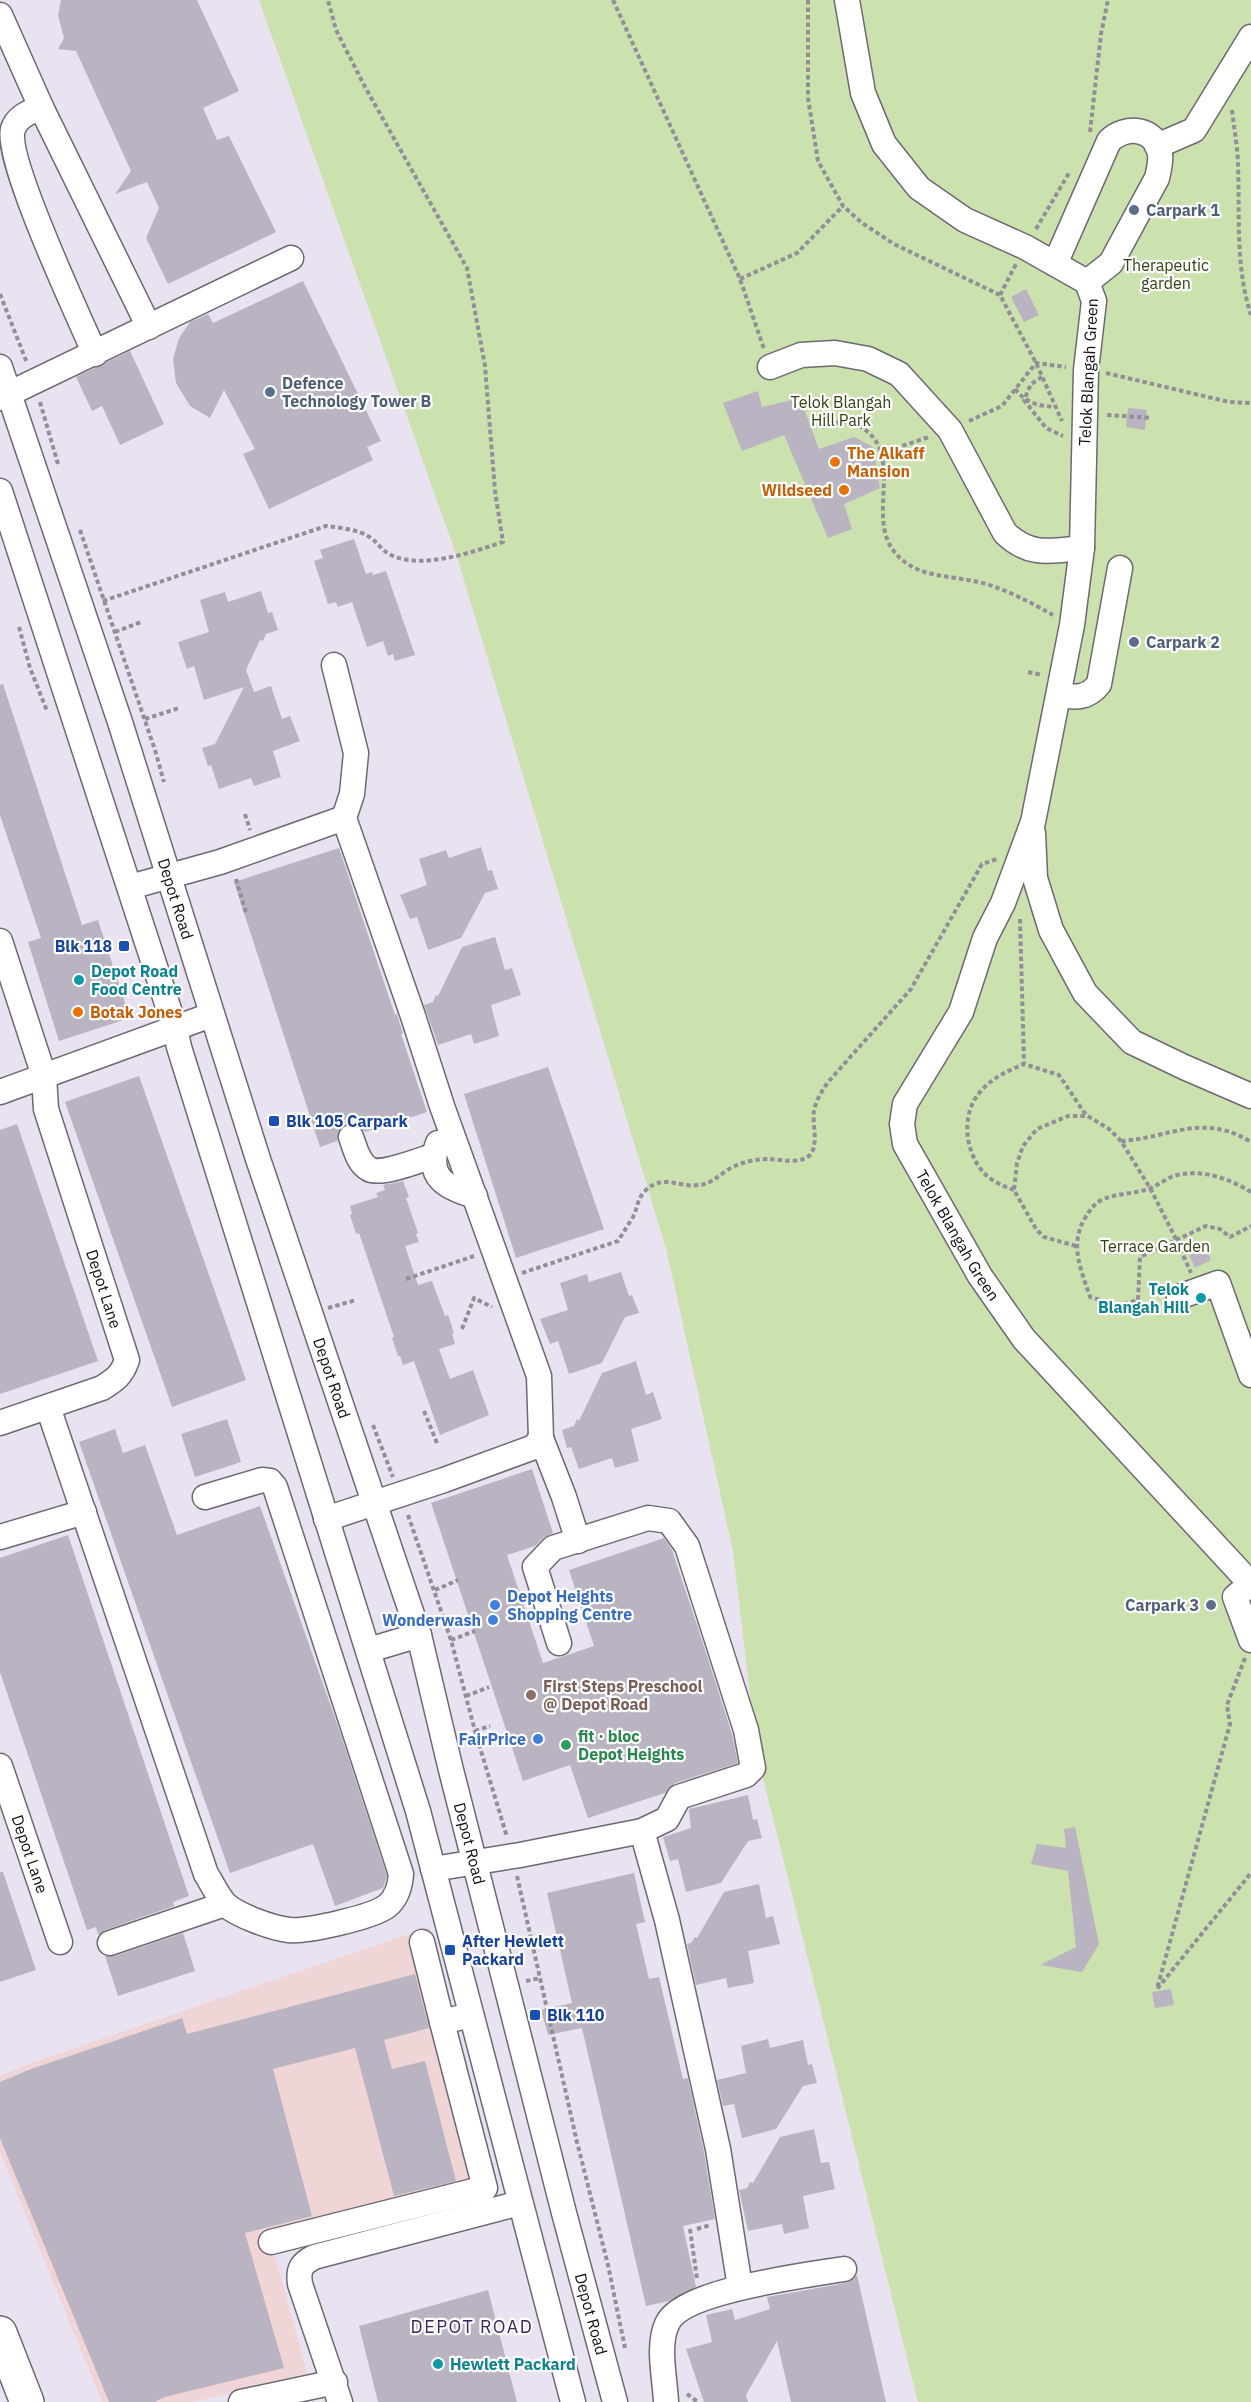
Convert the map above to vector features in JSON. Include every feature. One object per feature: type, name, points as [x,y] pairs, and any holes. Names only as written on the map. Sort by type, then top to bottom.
[{"type":"highway","points":[[0,2333],[27,2402]]},
{"type":"street","name":"Telok Blangah Green","points":[[847,0],[863,93],[884,144],[919,188],[965,220],[1025,247],[1087,282],[1094,301],[1086,370],[1082,548],[1060,695],[1033,822],[1003,903],[985,938],[962,1012],[905,1104],[902,1124],[905,1144],[980,1276],[1024,1339],[1251,1584]]},
{"type":"street","points":[[0,15],[41,107],[149,327]]},
{"type":"street","points":[[1157,146],[1194,130],[1251,37]]},
{"type":"street","points":[[41,107],[19,118],[13,129],[12,146],[32,209],[95,354]]},
{"type":"street","points":[[1055,264],[1108,141],[1116,134],[1134,130],[1143,132],[1157,146],[1160,165],[1157,178],[1111,263],[1087,282]]},
{"type":"street","points":[[5,396],[291,258]]},
{"type":"street","points":[[770,367],[801,356],[835,353],[868,359],[899,374],[950,430],[1005,533],[1014,542],[1026,549],[1039,552],[1082,548]]},
{"type":"street","name":"Depot Road","points":[[0,367],[5,396],[40,484],[258,1159],[419,1635],[450,1766],[564,2213],[615,2402]]},
{"type":"street","points":[[40,484],[1,496],[176,1028],[179,1047],[418,1810],[573,2402]]},
{"type":"street","points":[[1060,695],[1080,697],[1094,690],[1099,684],[1120,567]]},
{"type":"street","points":[[1072,626],[1108,633]]},
{"type":"street","points":[[334,665],[356,753],[352,794],[344,818],[448,1122],[539,1376],[541,1438],[578,1541]]},
{"type":"street","points":[[130,887],[220,862],[344,818]]},
{"type":"street","name":"Telok Blangah Green","points":[[1033,822],[1035,878],[1051,930],[1084,993],[1132,1041],[1251,1096]]},
{"type":"street","name":"Depot Lane","points":[[0,941],[44,1076],[46,1109],[127,1359],[124,1370],[116,1380],[102,1388],[0,1423]]},
{"type":"street","points":[[0,1092],[211,1015]]},
{"type":"street","points":[[448,1122],[433,1156],[436,1170],[443,1183],[455,1191],[475,1196]]},
{"type":"street","points":[[351,1137],[358,1156],[369,1170],[380,1172],[433,1156]]},
{"type":"street","points":[[1189,1294],[1218,1283],[1251,1375]]},
{"type":"street","points":[[48,1407],[206,1874],[225,1904],[267,1926],[290,1930],[313,1928],[372,1913],[387,1906],[400,1890],[401,1874],[273,1483],[262,1480],[205,1497]]},
{"type":"street","points":[[326,1519],[534,1447],[541,1438]]},
{"type":"street","points":[[0,1537],[84,1512]]},
{"type":"street","points":[[433,1869],[642,1831],[667,1819],[685,1790],[746,1775],[753,1768],[746,1730],[687,1546],[669,1521],[648,1518],[553,1548],[535,1567],[559,1643]]},
{"type":"street","points":[[1249,1646],[1235,1597],[1251,1584]]},
{"type":"street","points":[[369,1650],[419,1635]]},
{"type":"street","name":"Depot Lane","points":[[0,1766],[60,1942]]},
{"type":"street","points":[[642,1831],[667,1920],[713,2126],[740,2287]]},
{"type":"street","points":[[110,1943],[225,1904]]},
{"type":"street","points":[[271,2242],[485,2188],[422,1942]]},
{"type":"street","points":[[442,2022],[471,2015]]},
{"type":"street","points":[[241,2402],[338,2392],[300,2284],[298,2271],[303,2263],[314,2257],[520,2203]]},
{"type":"street","points":[[666,2402],[662,2347],[667,2323],[678,2310],[740,2287],[844,2269]]},
{"type":"path","points":[[81,608],[326,526],[349,528],[371,538],[381,549],[393,556],[407,560],[457,557],[503,542],[495,491],[485,366],[467,268],[365,87],[336,30],[328,0]]},
{"type":"path","points":[[613,0],[740,279],[770,367]]},
{"type":"path","points":[[808,0],[808,98],[818,161],[843,206],[862,223],[894,244],[1000,295],[1057,406],[1066,438],[1046,428],[1015,389]]},
{"type":"path","points":[[1089,138],[1101,34],[1108,0]]},
{"type":"path","points":[[1228,74],[1238,164],[1239,254],[1246,300],[1251,315]]},
{"type":"path","points":[[1000,295],[1025,247],[1073,167]]},
{"type":"path","points":[[740,279],[797,253],[843,206]]},
{"type":"path","points":[[1129,260],[1146,271]]},
{"type":"path","points":[[1036,363],[1086,370],[1229,402],[1251,403]]},
{"type":"path","points":[[1002,406],[1036,363]]},
{"type":"path","points":[[1024,400],[1032,384],[1042,376]]},
{"type":"path","points":[[1024,400],[1041,406],[1057,406]]},
{"type":"path","points":[[1104,415],[1151,418]]},
{"type":"path","points":[[822,427],[834,422],[852,423],[869,432],[877,441],[881,453],[884,481],[882,519],[885,535],[892,550],[904,562],[917,570],[985,584],[1032,603],[1072,626]]},
{"type":"path","points":[[115,632],[141,622]]},
{"type":"path","points":[[145,719],[178,708]]},
{"type":"path","points":[[245,814],[249,828]]},
{"type":"path","points":[[506,1279],[618,1241],[634,1215],[641,1196],[657,1183],[667,1180],[682,1186],[699,1185],[714,1181],[728,1169],[745,1162],[763,1159],[798,1160],[808,1157],[814,1148],[814,1111],[819,1096],[828,1082],[911,989],[982,864]]},
{"type":"path","points":[[236,879],[246,913]]},
{"type":"path","points":[[1020,917],[1024,1064]]},
{"type":"path","points":[[1014,1190],[997,1183],[982,1171],[968,1142],[968,1122],[972,1106],[980,1092],[996,1077],[1024,1064],[1059,1075],[1086,1116],[1109,1129],[1121,1141],[1150,1188],[1176,1239],[1189,1294]]},
{"type":"path","points":[[1076,1246],[1044,1238],[1032,1224],[1014,1190],[1017,1163],[1023,1146],[1037,1129],[1068,1116],[1086,1116]]},
{"type":"path","points":[[1121,1141],[1143,1140],[1168,1131],[1195,1127],[1218,1129],[1241,1136],[1251,1142]]},
{"type":"path","points":[[1251,1192],[1233,1181],[1197,1173],[1175,1175],[1150,1188],[1102,1199],[1091,1208],[1082,1223],[1076,1246],[1080,1269],[1090,1297],[1119,1305],[1138,1300],[1140,1257],[1206,1226],[1220,1229],[1230,1237],[1251,1226]]},
{"type":"path","points":[[406,1279],[474,1256]]},
{"type":"path","points":[[462,1329],[474,1298]]},
{"type":"path","points":[[333,1306],[356,1300]]},
{"type":"path","points":[[424,1411],[437,1443]]},
{"type":"path","points":[[400,1494],[451,1640],[475,1731],[513,1856],[577,2142],[608,2265],[627,2358]]},
{"type":"path","points":[[435,1590],[459,1580]]},
{"type":"path","points":[[451,1640],[476,1631]]},
{"type":"path","points":[[1249,1646],[1227,1705],[1230,1724],[1157,1989],[1251,1873]]},
{"type":"path","points":[[466,1696],[489,1687]]},
{"type":"path","points":[[475,1731],[490,1726]]},
{"type":"path","points":[[697,2229],[709,2225]]},
{"type":"path","points":[[690,2229],[698,2283]]},
{"type":"shaded area","points":[[429,1927],[499,2192],[274,2252],[307,2373],[194,2402],[102,2402],[0,2152],[0,2076],[28,2064]]},
{"type":"green space","name":"Telok Blangah Hill Park","points":[[259,0],[1251,0],[1251,2402],[918,2402],[757,1754],[733,1551],[667,1252],[457,557]]},
{"type":"building","points":[[61,0],[197,0],[239,91],[203,108],[217,140],[229,136],[276,232],[168,284],[146,238],[159,208],[147,182],[115,194],[131,171],[76,51],[58,49],[64,38],[58,15]]},
{"type":"building","name":"Defence Technology Tower B","points":[[303,281],[381,441],[367,447],[373,460],[269,509],[243,454],[255,449],[224,390],[210,418],[190,406],[176,383],[173,359],[179,338],[190,322],[208,314],[213,323]]},
{"type":"building","points":[[1026,289],[1039,315],[1024,322],[1011,297]]},
{"type":"building","points":[[130,351],[164,424],[120,445],[102,406],[92,411],[76,377]]},
{"type":"building","name":"The Alkaff Mansion","points":[[758,391],[762,407],[800,398],[819,449],[854,437],[873,447],[880,488],[844,504],[852,529],[828,538],[784,435],[742,451],[723,403]]},
{"type":"building","points":[[1128,408],[1147,410],[1145,430],[1126,427]]},
{"type":"building","points":[[354,539],[366,574],[372,572],[373,575],[386,571],[415,655],[395,661],[393,654],[388,656],[383,641],[367,647],[352,602],[338,607],[336,602],[328,604],[314,561],[323,558],[320,550]]},
{"type":"building","points":[[261,591],[268,613],[272,612],[278,630],[266,634],[263,641],[260,640],[246,670],[254,692],[271,686],[282,719],[290,716],[300,741],[273,751],[281,777],[254,786],[251,778],[219,789],[211,765],[208,766],[202,748],[215,744],[244,687],[204,700],[194,666],[187,669],[178,642],[209,632],[200,600],[225,592],[228,602]]},
{"type":"building","points":[[3,684],[82,925],[98,920],[130,1018],[59,1041],[28,942],[41,938],[0,815],[0,685]]},
{"type":"building","points":[[481,847],[488,871],[492,870],[498,889],[485,893],[461,938],[428,950],[417,917],[410,919],[400,895],[427,885],[419,859],[446,850],[449,858]]},
{"type":"building","points":[[339,848],[395,1015],[397,1014],[403,1033],[401,1034],[427,1112],[365,1132],[360,1126],[347,1123],[340,1128],[337,1141],[320,1147],[234,882]]},
{"type":"building","points":[[495,937],[505,970],[512,968],[521,995],[491,1005],[499,1036],[474,1044],[471,1034],[438,1045],[424,1005],[433,1002],[436,995],[438,996],[462,947]]},
{"type":"building","points":[[548,1067],[604,1229],[516,1258],[464,1094]]},
{"type":"building","points":[[139,1076],[246,1380],[172,1407],[65,1102]]},
{"type":"building","points":[[17,1124],[98,1361],[0,1394],[0,1130]]},
{"type":"building","points":[[403,1181],[409,1197],[406,1198],[418,1233],[416,1234],[419,1242],[405,1246],[418,1285],[432,1281],[454,1333],[452,1334],[455,1344],[439,1349],[450,1379],[473,1370],[489,1415],[440,1435],[414,1361],[403,1365],[398,1356],[392,1338],[394,1337],[359,1233],[356,1234],[350,1215],[352,1214],[350,1206],[378,1197],[376,1193],[385,1190],[383,1185]]},
{"type":"building","points":[[1202,1241],[1211,1260],[1195,1268],[1186,1248]]},
{"type":"building","points":[[621,1272],[629,1296],[632,1295],[639,1313],[625,1317],[602,1363],[569,1374],[558,1341],[550,1344],[540,1319],[568,1310],[560,1283],[587,1274],[589,1282]]},
{"type":"building","points":[[636,1361],[646,1395],[653,1392],[662,1419],[631,1429],[639,1461],[615,1468],[612,1458],[579,1469],[571,1447],[567,1448],[562,1430],[574,1426],[577,1419],[579,1421],[602,1373]]},
{"type":"building","points":[[227,1419],[241,1462],[195,1477],[181,1434]]},
{"type":"building","points":[[115,1429],[123,1453],[145,1445],[177,1535],[260,1506],[340,1732],[387,1876],[383,1888],[335,1906],[313,1844],[230,1873],[79,1442]]},
{"type":"building","points":[[532,1469],[553,1533],[543,1538],[535,1546],[507,1555],[543,1663],[594,1646],[569,1570],[664,1538],[672,1550],[700,1634],[732,1734],[738,1763],[675,1783],[665,1793],[588,1818],[570,1765],[523,1781],[431,1503]]},
{"type":"building","points":[[68,1535],[189,1896],[173,1902],[174,1906],[105,1930],[98,1935],[96,1927],[87,1930],[0,1672],[0,1558]]},
{"type":"building","points":[[748,1795],[753,1820],[757,1819],[762,1838],[748,1841],[721,1883],[686,1892],[678,1859],[670,1861],[663,1837],[691,1828],[689,1809]]},
{"type":"building","points":[[1075,1827],[1099,1944],[1082,1972],[1040,1965],[1076,1947],[1068,1871],[1031,1864],[1037,1844],[1066,1848],[1064,1829]]},
{"type":"building","points":[[0,1872],[3,1872],[36,1970],[0,1982]]},
{"type":"building","points":[[634,1873],[645,1922],[636,1924],[649,1979],[659,1977],[683,2079],[688,2078],[715,2219],[683,2226],[696,2287],[669,2301],[646,2306],[582,2028],[548,2035],[541,2010],[572,2003],[547,1893]]},
{"type":"building","points":[[759,1884],[766,1918],[773,1916],[780,1944],[748,1951],[754,1983],[728,1988],[726,1978],[696,1985],[687,1944],[691,1943],[695,1937],[697,1938],[724,1892]]},
{"type":"building","points":[[183,1933],[195,1971],[118,1996],[105,1956],[115,1956]]},
{"type":"building","points":[[415,1974],[429,2028],[384,2040],[392,2069],[425,2061],[456,2181],[394,2196],[355,2048],[273,2069],[312,2216],[245,2233],[284,2368],[165,2397],[154,2402],[109,2402],[0,2138],[0,2082],[31,2069],[182,2018],[187,2034]]},
{"type":"building","points":[[1171,1989],[1174,2005],[1155,2008],[1152,1992]]},
{"type":"building","points":[[768,2039],[770,2048],[803,2040],[808,2065],[812,2064],[817,2083],[803,2086],[776,2129],[742,2138],[734,2104],[723,2106],[717,2080],[746,2073],[741,2046]]},
{"type":"building","points":[[814,2129],[821,2163],[829,2162],[835,2189],[803,2196],[809,2228],[784,2234],[782,2224],[748,2231],[739,2190],[747,2188],[750,2182],[753,2183],[780,2137]]},
{"type":"building","points":[[857,2275],[886,2402],[791,2402],[777,2341],[746,2395],[748,2402],[704,2402],[686,2349],[712,2342],[706,2315],[732,2309],[735,2320],[770,2309],[767,2297],[846,2283]]},
{"type":"building","name":"Hewlett Packard","points":[[488,2290],[517,2402],[378,2402],[359,2326]]},
{"type":"place","name":"Carpark 1","points":[[1134,210]]},
{"type":"place","name":"Defence Technology Tower B","points":[[270,392]]},
{"type":"place","name":"The Alkaff Mansion","points":[[835,462]]},
{"type":"place","name":"Wildseed","points":[[844,490]]},
{"type":"place","name":"Carpark 2","points":[[1134,642]]},
{"type":"place","name":"Blk 118","points":[[124,946]]},
{"type":"place","name":"Depot Road Food Centre","points":[[79,980]]},
{"type":"place","name":"Botak Jones","points":[[78,1012]]},
{"type":"place","name":"Blk 105 Carpark","points":[[274,1121]]},
{"type":"place","name":"Telok Blangah Hill","points":[[1201,1298]]},
{"type":"place","name":"Depot Heights Shopping Centre","points":[[495,1605]]},
{"type":"place","name":"Carpark 3","points":[[1211,1605]]},
{"type":"place","name":"Wonderwash","points":[[493,1620]]},
{"type":"place","name":"First Steps Preschool @ Depot Road","points":[[531,1695]]},
{"type":"place","name":"FairPrice","points":[[538,1739]]},
{"type":"place","name":"fit · bloc Depot Heights","points":[[566,1745]]},
{"type":"place","name":"After Hewlett Packard","points":[[450,1950]]},
{"type":"place","name":"Blk 110","points":[[535,2015]]},
{"type":"place","name":"Hewlett Packard","points":[[438,2364]]},
{"type":"district","name":"DEPOT ROAD","points":[[472,2327]]},
{"type":"park label","name":"Therapeutic garden","points":[[1166,274]]},
{"type":"park label","name":"Terrace Garden","points":[[1155,1246]]}]
